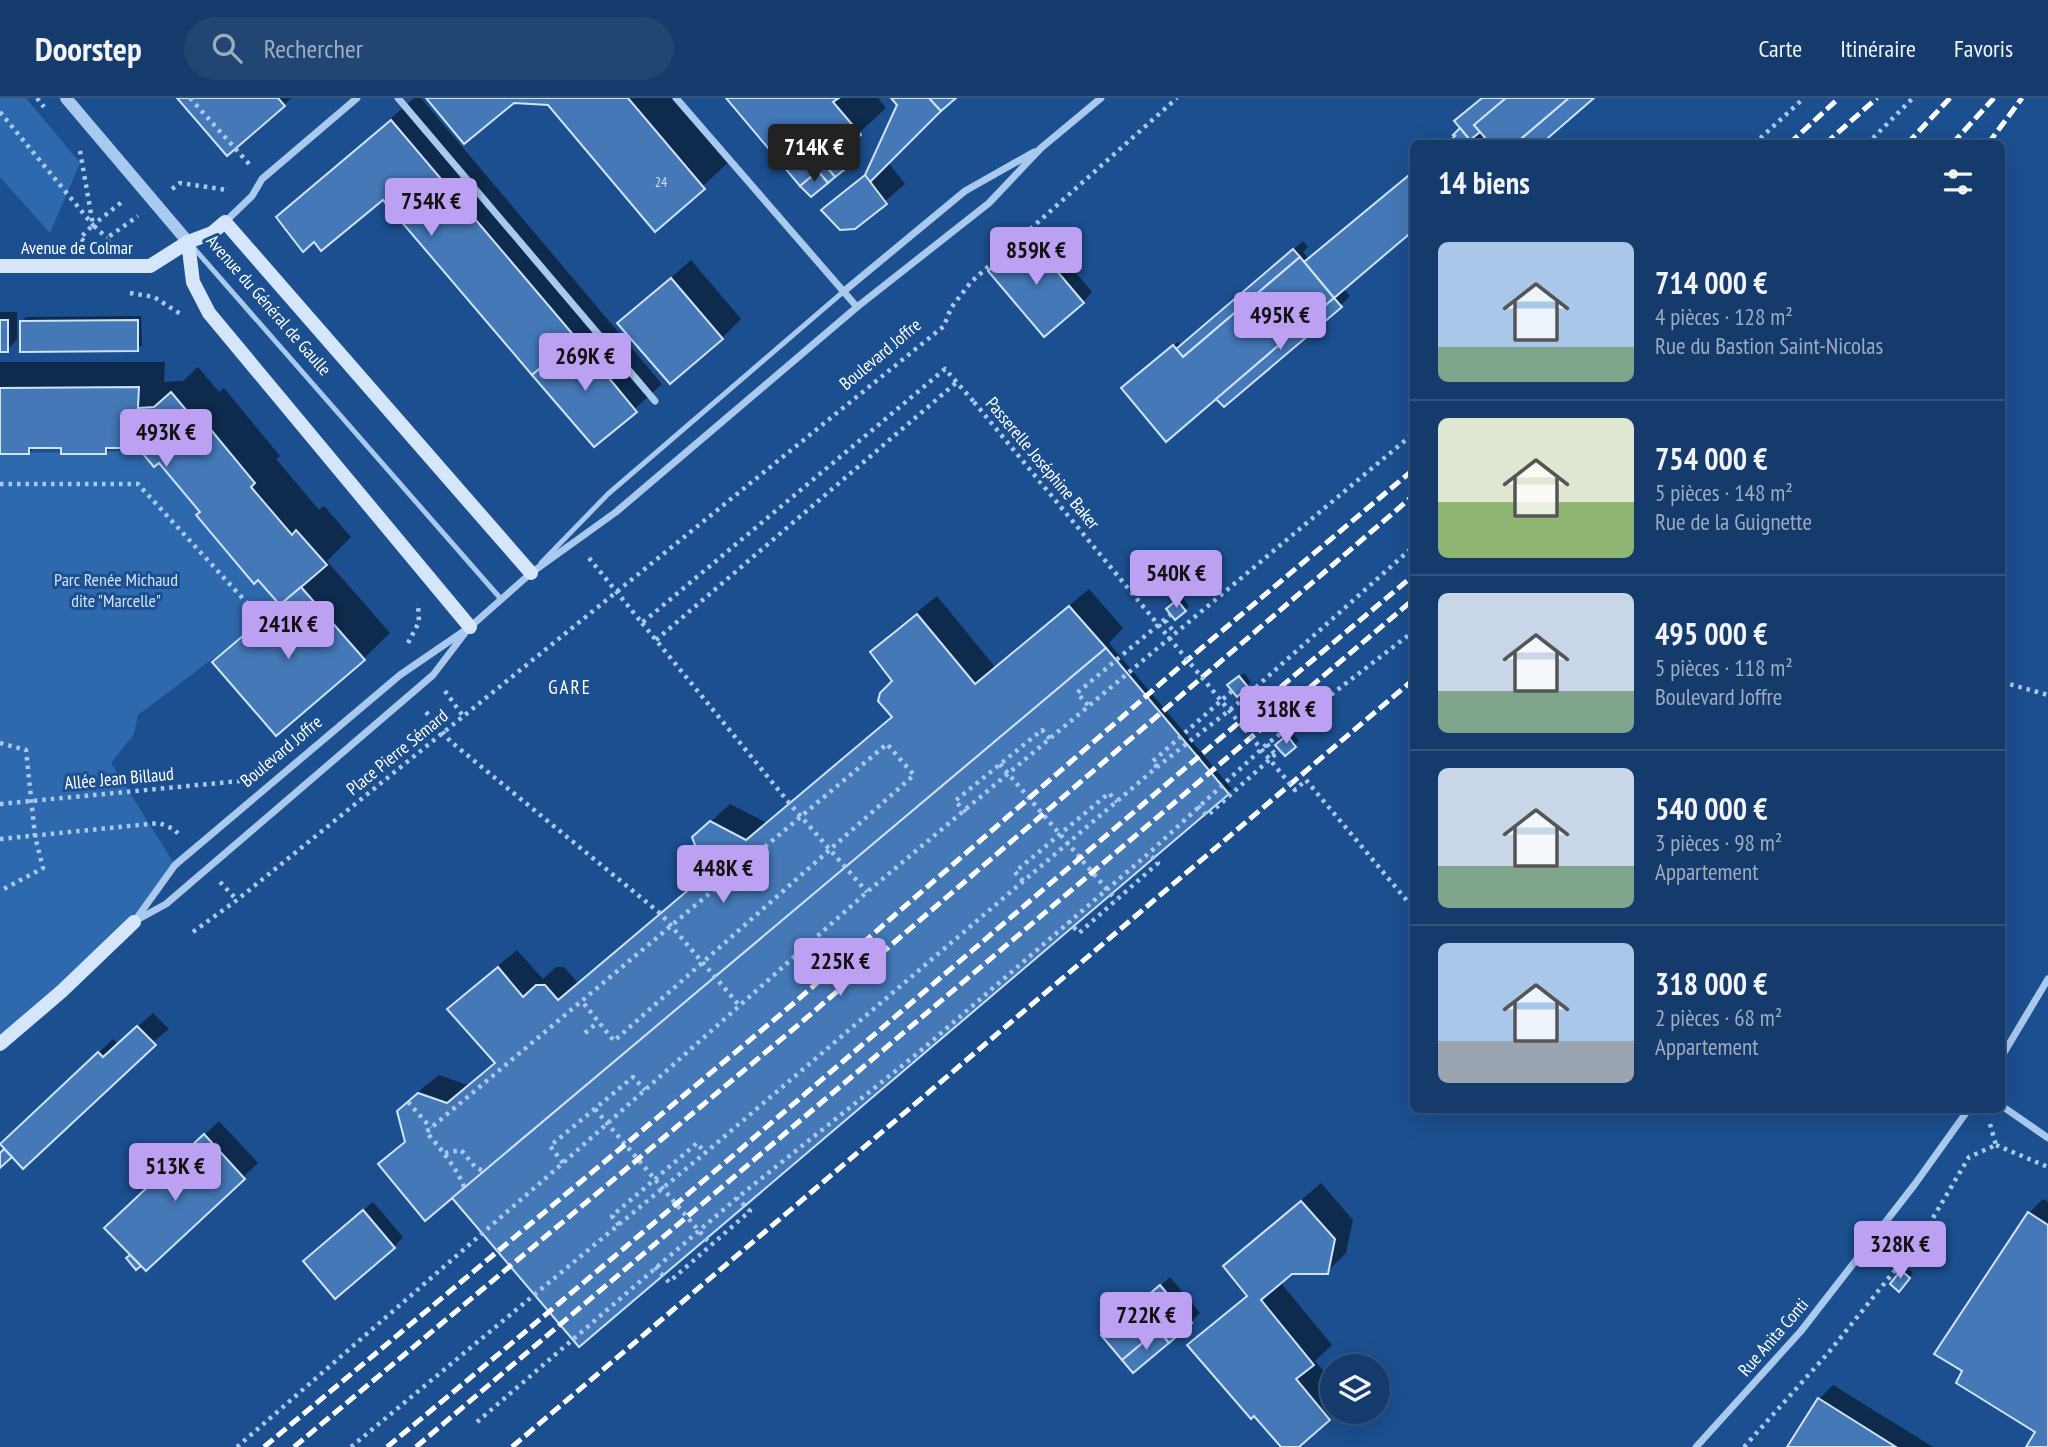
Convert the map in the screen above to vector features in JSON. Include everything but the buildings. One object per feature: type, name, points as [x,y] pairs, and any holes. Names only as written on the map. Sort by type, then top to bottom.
[{"type":"main road","name":"Avenue de Colmar","points":[[0,266],[150,266],[188,242],[212,233],[225,222]]},
{"type":"main road","name":"Avenue du Général de Gaulle","points":[[225,222],[531,573]]},
{"type":"main road","name":"Avenue du Général de Gaulle","points":[[188,242],[192,282],[209,313],[470,627]]},
{"type":"main road","name":"Boulevard Joffre","points":[[0,1044],[62,991],[134,922]]},
{"type":"street","points":[[66,98],[188,242]]},
{"type":"street","points":[[225,222],[251,196],[262,179],[357,98]]},
{"type":"street","points":[[398,98],[655,401]]},
{"type":"street","points":[[676,98],[857,307]]},
{"type":"street","name":"Boulevard Joffre","points":[[134,922],[175,865],[422,659],[470,627],[531,573],[617,512],[857,307],[989,203],[1041,148],[1101,98]]},
{"type":"street","name":"Boulevard Joffre","points":[[843,292],[965,191],[1041,148]]},
{"type":"street","name":"Boulevard Joffre","points":[[134,922],[166,904],[433,675],[470,627]]},
{"type":"street","points":[[2005,1051],[2048,979]]},
{"type":"street","points":[[2005,1108],[2048,1138]]},
{"type":"street","name":"Rue Anita Conti","points":[[1696,1447],[1801,1331],[1915,1184],[1966,1113]]},
{"type":"lane","name":"Avenue du Général de Gaulle","points":[[188,242],[501,599]]},
{"type":"lane","name":"Boulevard Joffre","points":[[531,573],[608,494],[843,292]]},
{"type":"path","points":[[37,98],[45,108]]},
{"type":"path","points":[[190,98],[236,148]]},
{"type":"path","name":"Boulevard Joffre","points":[[616,590],[801,444],[944,326],[951,308],[971,282],[1177,98]]},
{"type":"path","points":[[1758,140],[1804,98]]},
{"type":"path","points":[[1871,140],[1913,98]]},
{"type":"path","points":[[0,111],[93,225],[107,238]]},
{"type":"path","points":[[79,148],[93,225]]},
{"type":"path","points":[[155,204],[180,183],[229,191],[251,177],[262,179]]},
{"type":"path","points":[[93,225],[140,187]]},
{"type":"path","points":[[128,293],[154,297],[185,317]]},
{"type":"path","points":[[642,623],[945,369],[957,382],[656,640]]},
{"type":"path","name":"Passerelle Joséphine Baker","points":[[957,382],[1295,790],[1306,780],[1410,904]]},
{"type":"path","points":[[237,1447],[563,1163],[867,892],[966,812],[1088,705],[1410,436]]},
{"type":"path","points":[[0,484],[138,484],[247,603]]},
{"type":"path","points":[[574,542],[867,892]]},
{"type":"path","points":[[351,1447],[705,1153],[1157,767],[1236,705],[1410,550]]},
{"type":"path","name":"Place Pierre Sémard","points":[[193,932],[237,900],[616,590]]},
{"type":"path","points":[[418,600],[419,622],[407,641],[422,659]]},
{"type":"path","points":[[1088,705],[1077,693],[1170,615],[1166,622],[1175,633]]},
{"type":"path","points":[[477,1422],[737,1198],[918,1053],[1149,852],[1267,744],[1410,634]]},
{"type":"path","points":[[433,675],[463,716]]},
{"type":"path","points":[[2005,683],[2048,695]]},
{"type":"path","points":[[1157,767],[1152,762],[1232,691],[1228,696],[1236,705]]},
{"type":"path","points":[[426,712],[443,732],[671,925],[739,1005]]},
{"type":"path","points":[[966,812],[956,801],[1042,730],[1050,739]]},
{"type":"path","points":[[0,743],[26,750],[35,836],[43,868],[0,891]]},
{"type":"path","points":[[464,1187],[446,1161],[445,1153],[426,1132],[581,1000],[887,744],[914,775],[614,1041],[581,1000]]},
{"type":"path","points":[[1198,806],[1206,816],[1280,750],[1274,753],[1267,744]]},
{"type":"path","points":[[1000,764],[1116,900]]},
{"type":"path","name":"Allée Jean Billaud","points":[[0,804],[240,781]]},
{"type":"path","points":[[1023,881],[1015,872],[1110,793],[1117,802]]},
{"type":"path","points":[[0,839],[159,823],[174,830],[192,851]]},
{"type":"path","points":[[1068,921],[1079,933],[1158,863],[1149,852]]},
{"type":"path","points":[[208,869],[237,900]]},
{"type":"path","points":[[585,1032],[598,1022]]},
{"type":"path","points":[[563,1163],[550,1146],[633,1077],[645,1090]]},
{"type":"path","points":[[408,1102],[431,1128]]},
{"type":"path","points":[[595,1109],[711,1245]]},
{"type":"path","points":[[619,1225],[612,1216],[697,1143],[705,1153]]},
{"type":"path","points":[[1744,1447],[1829,1352],[1921,1238],[1969,1157],[1996,1145],[2048,1167]]},
{"type":"path","points":[[445,1153],[461,1150],[476,1168],[484,1171]]},
{"type":"path","points":[[655,1267],[669,1282],[750,1212],[737,1198]]},
{"type":"green space","points":[[0,98],[26,98],[80,163],[50,233],[0,177]]},
{"type":"green space","name":"Parc Renée Michaud dite \"Marcelle\"","points":[[150,451],[284,605],[138,715],[134,734],[111,763],[175,865],[134,922],[0,1044],[0,453]]},
{"type":"railway","points":[[1793,140],[1839,98]]},
{"type":"railway","points":[[1830,140],[1877,98]]},
{"type":"railway","points":[[1911,140],[1950,98]]},
{"type":"railway","points":[[1956,140],[1994,98]]},
{"type":"railway","points":[[1991,140],[2022,98]]},
{"type":"railway","points":[[264,1447],[787,1009],[1191,657],[1410,472]]},
{"type":"railway","points":[[294,1447],[797,1026],[1410,498]]},
{"type":"railway","points":[[387,1447],[645,1231],[1410,578]]},
{"type":"railway","points":[[416,1447],[1410,602]]},
{"type":"railway","points":[[512,1447],[1410,682]]},
{"type":"district","name":"GARE","points":[[570,687]]}]
